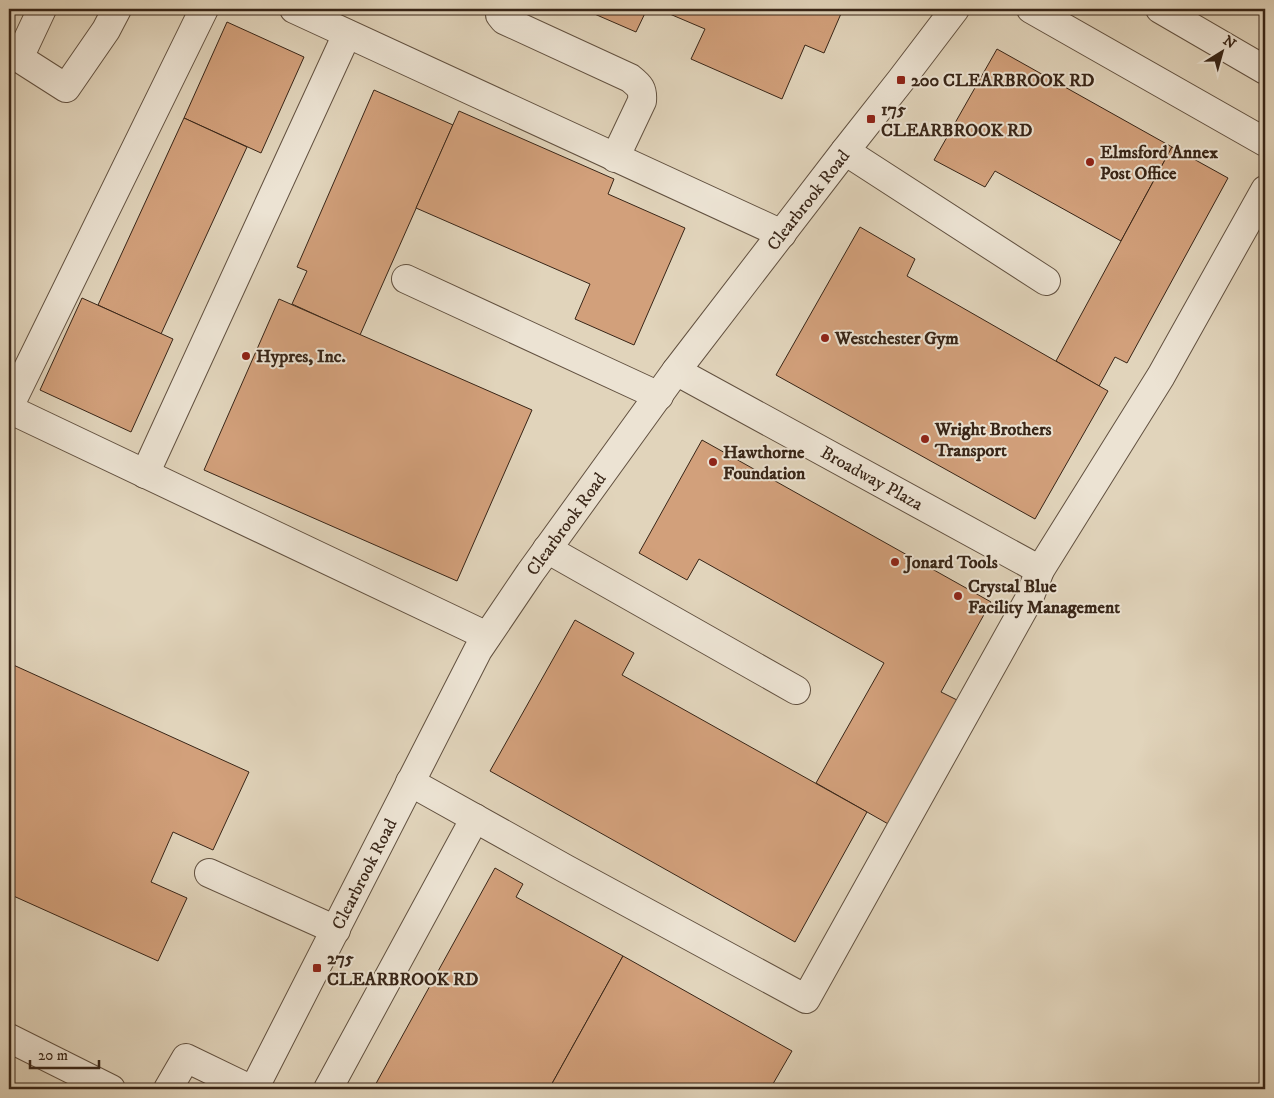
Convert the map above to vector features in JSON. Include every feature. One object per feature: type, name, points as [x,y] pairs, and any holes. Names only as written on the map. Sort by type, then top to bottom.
[{"type":"street","points":[[42,9],[14,56],[66,88],[106,30],[117,9]]},
{"type":"street","points":[[204,9],[9,408],[487,636]]},
{"type":"street","points":[[294,9],[782,234]]},
{"type":"street","points":[[500,9],[500,15],[504,20],[630,78],[639,85],[643,93],[642,102],[615,158]]},
{"type":"street","name":"Clearbrook Road","points":[[254,1089],[410,782],[487,636],[547,549],[676,372],[955,9]]},
{"type":"street","points":[[1031,9],[1265,142]]},
{"type":"street","points":[[1160,9],[1263,63]]},
{"type":"street","points":[[145,474],[346,34]]},
{"type":"street","points":[[845,151],[1046,281]]},
{"type":"street","points":[[410,782],[806,999],[1028,601],[1040,570],[1161,376],[1265,190]]},
{"type":"street","points":[[406,280],[659,396]]},
{"type":"street","name":"Broadway Plaza","points":[[676,372],[1040,570]]},
{"type":"street","points":[[547,549],[796,690]]},
{"type":"street","points":[[328,1089],[475,818]]},
{"type":"street","points":[[209,873],[336,930]]},
{"type":"street","points":[[9,1038],[111,1089]]},
{"type":"street","points":[[168,1089],[186,1058],[250,1089]]},
{"type":"building","points":[[583,9],[647,9],[636,32]]},
{"type":"building","points":[[658,9],[843,9],[824,53],[805,45],[782,99],[691,59],[705,29]]},
{"type":"building","points":[[227,22],[304,57],[261,153],[184,118]]},
{"type":"building","points":[[997,49],[1172,147],[1121,241],[995,171],[985,187],[934,160]]},
{"type":"building","points":[[374,90],[453,125],[360,335],[292,304],[307,271],[297,267]]},
{"type":"building","points":[[459,111],[614,179],[608,194],[685,228],[634,345],[575,319],[590,284],[416,208]]},
{"type":"building","points":[[184,118],[247,147],[161,334],[98,305]]},
{"type":"building","points":[[1172,147],[1228,178],[1127,363],[1115,357],[1099,386],[1056,361]]},
{"type":"building","points":[[860,227],[915,259],[907,276],[1108,391],[1035,519],[776,375]]},
{"type":"building","points":[[82,298],[173,339],[131,432],[40,390]]},
{"type":"building","points":[[279,299],[532,410],[457,581],[204,470]]},
{"type":"building","points":[[702,440],[991,602],[941,692],[959,701],[890,825],[816,783],[884,663],[699,559],[687,580],[639,553]]},
{"type":"building","points":[[575,620],[634,653],[622,675],[867,812],[795,942],[490,771]]},
{"type":"building","points":[[9,663],[249,772],[213,850],[173,832],[151,882],[187,898],[158,961],[9,894]]},
{"type":"building","points":[[495,868],[523,884],[516,897],[623,956],[549,1089],[373,1089]]},
{"type":"building","points":[[623,956],[792,1051],[770,1089],[549,1089]]},
{"type":"place","name":"200 CLEARBROOK RD","points":[[901,80]]},
{"type":"place","name":"175 CLEARBROOK RD","points":[[871,119]]},
{"type":"place","name":"Elmsford Annex Post Office","points":[[1090,162]]},
{"type":"place","name":"Westchester Gym","points":[[825,338]]},
{"type":"place","name":"Hypres, Inc.","points":[[246,356]]},
{"type":"place","name":"Wright Brothers Transport","points":[[925,439]]},
{"type":"place","name":"Hawthorne Foundation","points":[[713,462]]},
{"type":"place","name":"Jonard Tools","points":[[895,562]]},
{"type":"place","name":"Crystal Blue Facility Management","points":[[958,596]]},
{"type":"place","name":"275 CLEARBROOK RD","points":[[317,968]]}]
